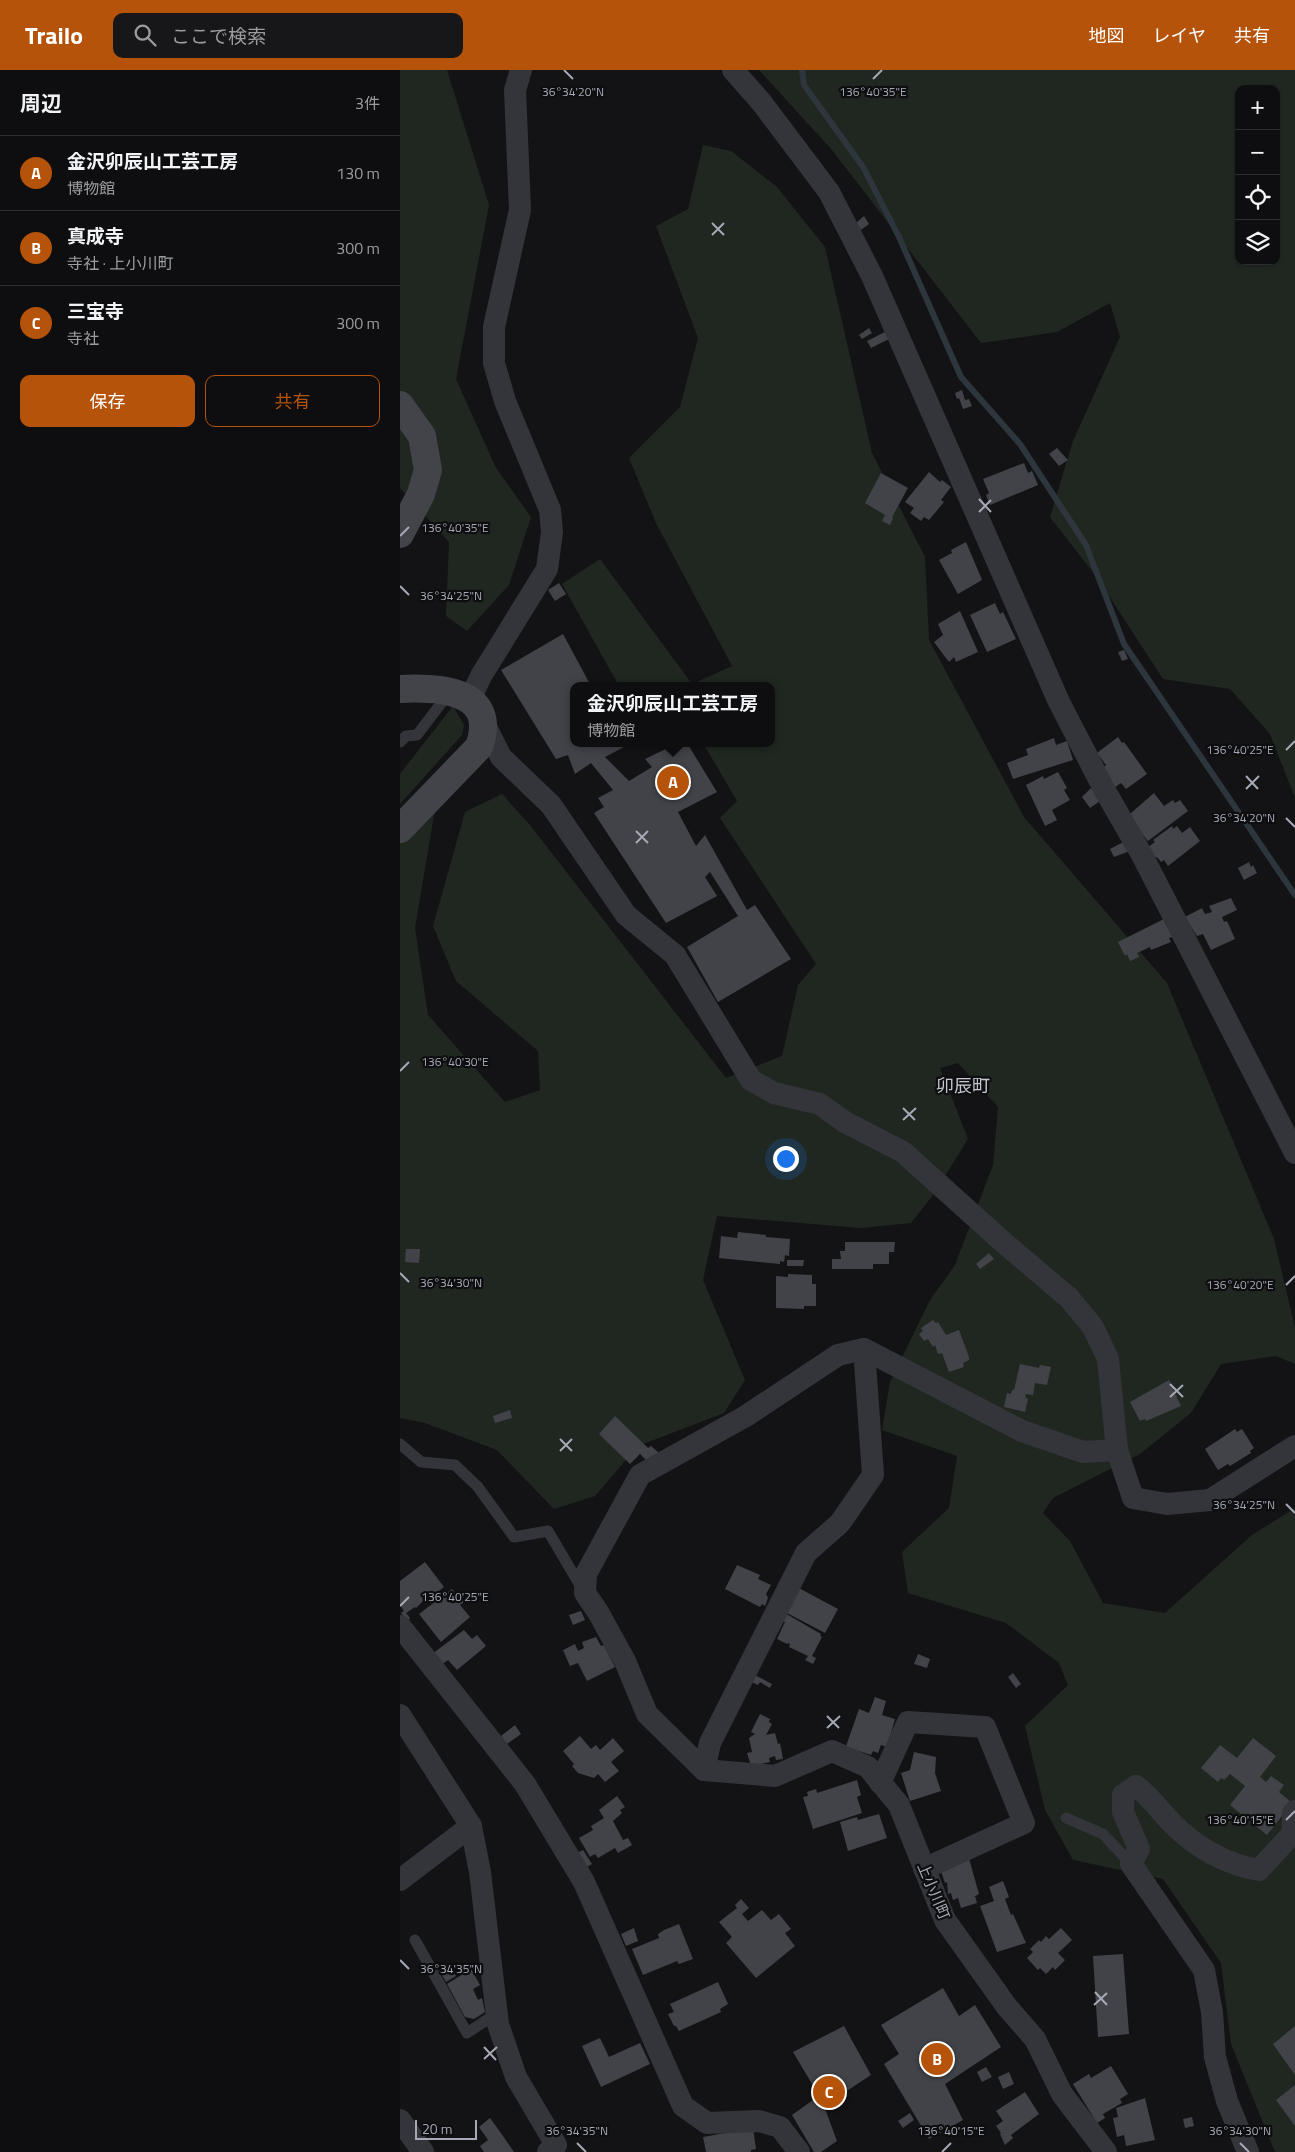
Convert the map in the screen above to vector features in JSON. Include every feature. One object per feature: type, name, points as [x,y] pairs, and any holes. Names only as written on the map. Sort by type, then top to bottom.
[{"type":"street","points":[[468,704],[481,676],[547,569],[552,532],[550,510],[504,401],[494,363],[494,328],[520,210],[515,90],[521,70]]},
{"type":"street","points":[[733,70],[762,103],[829,192],[880,294],[1059,702],[1104,789],[1142,855],[1295,1153]]},
{"type":"street","points":[[400,405],[422,436],[428,470],[420,494],[400,534]]},
{"type":"street","points":[[400,689],[418,688],[468,704],[501,757],[551,805],[626,914],[675,955],[751,1080],[774,1093],[820,1104],[845,1122],[902,1152],[1069,1298],[1093,1327],[1108,1359],[1117,1450],[1133,1498],[1167,1504],[1210,1500],[1295,1446]]},
{"type":"street","points":[[400,828],[479,747],[483,734],[468,704]]},
{"type":"street","points":[[704,1770],[647,1714],[625,1661],[598,1612],[585,1593],[586,1574],[640,1475],[746,1416],[838,1355],[864,1349],[1022,1431],[1083,1452],[1117,1450]]},
{"type":"street","points":[[704,1770],[710,1743],[806,1553],[840,1523],[873,1475],[864,1349]]},
{"type":"street","points":[[400,1626],[525,1784],[584,1882],[683,2106],[707,2123],[759,2121],[780,2127],[799,2152]]},
{"type":"street","points":[[400,1714],[406,1737],[471,1826],[480,1872],[498,2024],[516,2078],[559,2150]]},
{"type":"street","points":[[880,1783],[908,1722],[985,1727],[1024,1823],[924,1869]]},
{"type":"street","name":"上小川町","points":[[704,1770],[776,1776],[832,1751],[868,1767],[899,1805],[945,1920],[1007,2007],[1035,2039],[1062,2094],[1106,2152]]},
{"type":"street","points":[[1248,2152],[1227,2100],[1215,2058],[1212,2012],[1204,1970],[1131,1864],[1139,1849],[1123,1812],[1123,1795],[1136,1786],[1150,1797],[1178,1829],[1208,1852],[1243,1867],[1259,1870],[1293,1833],[1293,1813],[1295,1811]]},
{"type":"street","points":[[400,1880],[471,1826]]},
{"type":"street","points":[[400,2120],[423,2152]]},
{"type":"lane","points":[[400,742],[406,736],[417,735],[468,704]]},
{"type":"lane","points":[[400,1444],[421,1462],[455,1465],[478,1487],[514,1537],[548,1531],[585,1593]]},
{"type":"lane","points":[[1066,1818],[1103,1834],[1131,1864]]},
{"type":"lane","points":[[415,1940],[467,2033],[497,2013]]},
{"type":"shaded area","points":[[400,70],[447,70],[489,205],[456,379],[496,468],[531,517],[509,585],[467,631],[446,616],[449,542],[400,488]]},
{"type":"shaded area","points":[[759,70],[1295,70],[1295,798],[1270,734],[1230,689],[1163,679],[1098,579],[1050,517],[1073,441],[1120,337],[1110,303],[1057,332],[981,343],[832,150]]},
{"type":"shaded area","points":[[703,145],[731,151],[777,187],[825,247],[872,453],[925,557],[929,640],[1024,817],[1167,983],[1274,1239],[1295,1328],[1295,1364],[1276,1356],[1221,1364],[1191,1413],[1140,1454],[1053,1498],[1043,1513],[1070,1541],[1103,1603],[1165,1613],[1252,1535],[1295,1508],[1295,2152],[1275,2152],[1231,2044],[1221,1963],[1163,1879],[1073,1860],[1045,1810],[1025,1726],[1068,1685],[1059,1663],[1006,1623],[908,1593],[902,1552],[949,1508],[957,1456],[882,1430],[890,1382],[930,1300],[955,1265],[993,1165],[998,1107],[958,1063],[940,1068],[968,1139],[933,1195],[911,1223],[861,1228],[717,1216],[703,1280],[745,1380],[724,1413],[638,1446],[595,1496],[554,1509],[497,1450],[425,1423],[400,1418],[400,840],[435,809],[415,928],[428,1015],[505,1102],[540,1090],[538,1051],[456,981],[433,926],[465,812],[502,794],[530,825],[726,1078],[782,1056],[798,985],[816,964],[720,818],[737,801],[705,747],[775,747],[775,682],[696,682],[732,666],[656,523],[629,458],[680,407],[698,338],[656,226],[688,209]]},
{"type":"shaded area","points":[[600,559],[691,682],[617,682],[562,584]]},
{"type":"shaded area","points":[[453,706],[464,725],[462,735],[400,804],[400,774]]},
{"type":"building","points":[[864,216],[869,224],[861,230],[856,223]]},
{"type":"building","points":[[869,328],[872,333],[862,339],[859,335]]},
{"type":"building","points":[[885,332],[889,339],[871,348],[867,341]]},
{"type":"building","points":[[962,390],[965,400],[969,399],[972,406],[963,409],[955,393]]},
{"type":"building","points":[[1057,448],[1068,460],[1059,466],[1049,454]]},
{"type":"building","points":[[1024,463],[1028,473],[1032,471],[1038,485],[990,505],[986,495],[989,493],[983,479]]},
{"type":"building","points":[[929,472],[940,482],[942,480],[951,487],[941,500],[944,502],[929,520],[924,517],[921,521],[910,513],[914,508],[905,502]]},
{"type":"building","points":[[881,473],[908,488],[892,517],[890,525],[882,521],[885,515],[865,503]]},
{"type":"building","points":[[966,542],[982,580],[958,594],[939,560],[952,553],[951,550]]},
{"type":"building","points":[[559,583],[566,594],[555,601],[548,590]]},
{"type":"building","points":[[995,603],[1000,614],[1003,612],[1016,639],[987,652],[970,615]]},
{"type":"building","points":[[960,611],[978,652],[956,662],[954,657],[949,662],[934,642],[943,635],[938,624]]},
{"type":"building","points":[[563,634],[589,682],[570,682],[570,747],[624,747],[605,757],[629,781],[652,767],[645,759],[670,747],[689,747],[717,792],[678,812],[696,846],[705,835],[747,910],[755,905],[791,959],[718,1002],[687,947],[738,916],[710,872],[705,877],[717,896],[666,923],[594,813],[604,807],[598,798],[613,790],[591,763],[575,774],[568,755],[556,759],[501,670]]},
{"type":"building","points":[[1124,650],[1128,659],[1122,661],[1118,652]]},
{"type":"building","points":[[1118,737],[1122,743],[1124,742],[1147,774],[1126,789],[1121,783],[1114,788],[1101,769],[1106,765],[1097,753]]},
{"type":"building","points":[[1054,738],[1056,745],[1067,741],[1073,760],[1013,779],[1007,763],[1028,755],[1026,749]]},
{"type":"building","points":[[1058,772],[1067,788],[1064,790],[1070,800],[1052,810],[1057,820],[1045,826],[1026,785],[1043,776],[1044,779]]},
{"type":"building","points":[[1091,788],[1100,801],[1090,808],[1082,797]]},
{"type":"building","points":[[1154,793],[1164,806],[1173,800],[1175,803],[1180,800],[1188,811],[1148,841],[1134,824],[1130,814]]},
{"type":"building","points":[[1172,826],[1173,829],[1177,826],[1182,833],[1190,827],[1200,841],[1168,866],[1164,860],[1161,862],[1156,858],[1148,847],[1155,842],[1153,840]]},
{"type":"building","points":[[1125,841],[1130,851],[1114,857],[1110,849]]},
{"type":"building","points":[[1249,862],[1257,873],[1244,880],[1238,868]]},
{"type":"building","points":[[1231,898],[1237,910],[1222,917],[1224,922],[1227,921],[1235,939],[1211,950],[1203,934],[1197,936],[1185,917],[1202,908],[1205,914],[1212,912],[1209,906]]},
{"type":"building","points":[[1166,918],[1175,936],[1169,938],[1171,942],[1151,950],[1150,947],[1137,953],[1139,957],[1130,961],[1127,954],[1125,956],[1118,942]]},
{"type":"building","points":[[738,1232],[790,1239],[789,1256],[785,1255],[784,1262],[780,1261],[780,1264],[719,1258],[721,1236],[737,1238]]},
{"type":"building","points":[[845,1242],[895,1242],[894,1252],[889,1252],[889,1264],[873,1264],[873,1269],[832,1269],[832,1259],[841,1259],[840,1251],[845,1251]]},
{"type":"building","points":[[406,1249],[420,1249],[419,1263],[405,1262]]},
{"type":"building","points":[[989,1253],[994,1259],[980,1269],[976,1264]]},
{"type":"building","points":[[787,1260],[804,1260],[803,1266],[787,1266]]},
{"type":"building","points":[[788,1274],[812,1275],[812,1284],[816,1284],[816,1306],[804,1306],[804,1309],[776,1308],[776,1276],[788,1277]]},
{"type":"building","points":[[933,1320],[936,1323],[938,1322],[946,1335],[959,1330],[969,1357],[969,1360],[963,1363],[964,1367],[949,1372],[942,1353],[938,1354],[935,1345],[933,1347],[928,1339],[924,1341],[919,1334],[923,1331],[921,1328]]},
{"type":"building","points":[[1020,1364],[1039,1368],[1040,1365],[1051,1367],[1047,1385],[1035,1383],[1033,1395],[1026,1394],[1025,1397],[1028,1399],[1025,1412],[1004,1407],[1007,1393],[1011,1394],[1012,1390],[1014,1390]]},
{"type":"building","points":[[1169,1380],[1181,1406],[1146,1421],[1145,1419],[1140,1421],[1130,1402]]},
{"type":"building","points":[[510,1410],[512,1418],[495,1423],[493,1416]]},
{"type":"building","points":[[615,1416],[648,1448],[651,1446],[659,1453],[649,1463],[640,1454],[630,1464],[599,1434]]},
{"type":"building","points":[[1235,1429],[1237,1432],[1242,1429],[1254,1448],[1250,1451],[1251,1453],[1230,1466],[1228,1464],[1218,1470],[1205,1449]]},
{"type":"building","points":[[425,1562],[444,1587],[432,1596],[430,1594],[416,1608],[406,1613],[410,1618],[408,1621],[401,1613],[404,1611],[400,1605],[400,1581]]},
{"type":"building","points":[[737,1565],[760,1575],[758,1579],[771,1585],[766,1594],[768,1598],[765,1606],[762,1604],[760,1607],[725,1589]]},
{"type":"building","points":[[795,1586],[838,1609],[825,1633],[787,1613]]},
{"type":"building","points":[[452,1589],[464,1602],[460,1605],[470,1617],[441,1642],[419,1614]]},
{"type":"building","points":[[581,1611],[585,1620],[573,1625],[569,1615]]},
{"type":"building","points":[[783,1612],[821,1634],[820,1636],[822,1637],[812,1656],[816,1658],[813,1664],[805,1660],[808,1656],[789,1647],[790,1644],[777,1639],[785,1622],[779,1619]]},
{"type":"building","points":[[464,1630],[472,1639],[477,1635],[486,1646],[457,1670],[448,1660],[441,1665],[432,1654]]},
{"type":"building","points":[[596,1637],[601,1646],[604,1645],[615,1667],[587,1681],[578,1663],[570,1666],[563,1650],[575,1644],[578,1651],[584,1648],[582,1642]]},
{"type":"building","points":[[918,1654],[930,1659],[927,1668],[914,1664]]},
{"type":"building","points":[[1013,1673],[1021,1684],[1016,1688],[1008,1677]]},
{"type":"building","points":[[753,1674],[772,1684],[770,1688],[760,1682],[758,1685],[750,1681]]},
{"type":"building","points":[[875,1697],[886,1701],[882,1715],[895,1719],[887,1747],[881,1745],[878,1753],[873,1751],[871,1755],[859,1751],[858,1755],[845,1749],[859,1709],[869,1713]]},
{"type":"building","points":[[760,1714],[770,1719],[769,1722],[772,1724],[766,1735],[775,1733],[778,1744],[780,1743],[783,1759],[776,1760],[775,1756],[769,1758],[770,1762],[751,1766],[747,1753],[752,1752],[749,1738],[755,1734],[751,1732]]},
{"type":"building","points":[[515,1725],[521,1734],[507,1744],[501,1736]]},
{"type":"building","points":[[580,1736],[591,1749],[596,1745],[600,1750],[613,1738],[624,1751],[611,1762],[619,1771],[605,1782],[598,1774],[594,1778],[578,1773],[572,1766],[574,1764],[563,1751]]},
{"type":"building","points":[[1253,1738],[1276,1756],[1260,1777],[1266,1782],[1271,1776],[1284,1785],[1279,1792],[1292,1803],[1267,1835],[1230,1805],[1245,1786],[1230,1774],[1224,1780],[1221,1778],[1218,1782],[1201,1768],[1220,1745],[1237,1758]]},
{"type":"building","points":[[914,1752],[936,1757],[935,1773],[941,1791],[910,1801],[901,1773],[910,1770]]},
{"type":"building","points":[[857,1780],[861,1795],[857,1797],[862,1813],[813,1829],[803,1797],[808,1796],[807,1792],[816,1789],[817,1793]]},
{"type":"building","points":[[617,1796],[625,1807],[620,1810],[622,1813],[613,1821],[623,1840],[628,1838],[632,1845],[618,1853],[615,1848],[598,1858],[595,1854],[590,1857],[579,1838],[593,1830],[591,1826],[604,1818],[599,1810]]},
{"type":"building","points":[[879,1814],[887,1838],[848,1851],[840,1822],[857,1817],[858,1820]]},
{"type":"building","points":[[583,1850],[592,1864],[584,1869],[575,1854]]},
{"type":"building","points":[[968,1855],[979,1894],[975,1896],[977,1903],[961,1908],[958,1898],[953,1900],[951,1893],[948,1894],[947,1882],[945,1883],[939,1865]]},
{"type":"building","points":[[1003,1881],[1009,1897],[1005,1899],[1026,1943],[997,1952],[980,1906],[994,1901],[989,1887]]},
{"type":"building","points":[[741,1899],[749,1908],[742,1914],[748,1921],[762,1910],[771,1920],[779,1914],[791,1929],[785,1933],[795,1946],[756,1978],[726,1943],[732,1937],[719,1922],[737,1908],[735,1905]]},
{"type":"building","points":[[679,1924],[693,1959],[679,1964],[677,1961],[643,1975],[632,1949],[659,1938],[658,1934]]},
{"type":"building","points":[[634,1928],[638,1941],[626,1946],[621,1934]]},
{"type":"building","points":[[1061,1928],[1072,1940],[1058,1953],[1065,1960],[1055,1970],[1053,1967],[1046,1974],[1040,1968],[1038,1970],[1027,1958],[1033,1952],[1030,1949],[1039,1940],[1041,1942],[1046,1936],[1049,1939]]},
{"type":"building","points":[[1123,1954],[1129,2034],[1098,2037],[1093,1956]]},
{"type":"building","points":[[450,1965],[456,1976],[446,1982],[439,1970]]},
{"type":"building","points":[[471,1969],[480,1985],[473,1989],[478,2000],[482,1998],[485,2012],[474,2019],[465,2017],[447,1984]]},
{"type":"building","points":[[718,1982],[728,2004],[720,2009],[721,2012],[679,2031],[668,2014],[674,2012],[670,2004]]},
{"type":"building","points":[[943,1988],[959,2016],[975,2005],[1001,2047],[945,2084],[963,2120],[929,2139],[884,2064],[899,2054],[881,2025]]},
{"type":"building","points":[[844,2026],[871,2075],[824,2106],[837,2141],[821,2152],[814,2152],[792,2115],[813,2100],[812,2084],[793,2052]]},
{"type":"building","points":[[1295,2026],[1295,2075],[1273,2044]]},
{"type":"building","points":[[600,2038],[609,2057],[640,2043],[650,2064],[601,2087],[582,2046]]},
{"type":"building","points":[[1111,2066],[1128,2094],[1120,2099],[1122,2103],[1103,2114],[1105,2118],[1097,2123],[1073,2084],[1089,2074],[1091,2078]]},
{"type":"building","points":[[986,2067],[992,2077],[982,2082],[977,2072]]},
{"type":"building","points":[[1009,2072],[1014,2084],[1003,2089],[998,2077]]},
{"type":"building","points":[[1295,2085],[1295,2126],[1276,2100]]},
{"type":"building","points":[[1025,2092],[1039,2114],[1011,2135],[1013,2138],[1005,2145],[1001,2133],[996,2126],[1003,2121],[996,2111]]},
{"type":"building","points":[[1145,2098],[1155,2140],[1126,2146],[1124,2135],[1117,2137],[1113,2118],[1118,2117],[1116,2108]]},
{"type":"building","points":[[910,2113],[914,2120],[903,2128],[898,2121]]},
{"type":"building","points":[[1192,2117],[1194,2126],[1185,2128],[1183,2119]]},
{"type":"building","points":[[490,2118],[514,2152],[484,2152],[480,2146],[488,2140],[479,2127]]},
{"type":"building","points":[[753,2128],[756,2149],[751,2150],[751,2152],[706,2152],[703,2137]]},
{"type":"waterway","points":[[802,70],[804,85],[863,167],[899,237],[961,377],[1020,444],[1086,545],[1124,644],[1295,895]]},
{"type":"place","name":"金沢卯辰山工芸工房","points":[[673,782]]},
{"type":"place","name":"真成寺","points":[[937,2059]]},
{"type":"place","name":"三宝寺","points":[[829,2092]]},
{"type":"district","name":"卯辰町","points":[[963,1085]]}]
